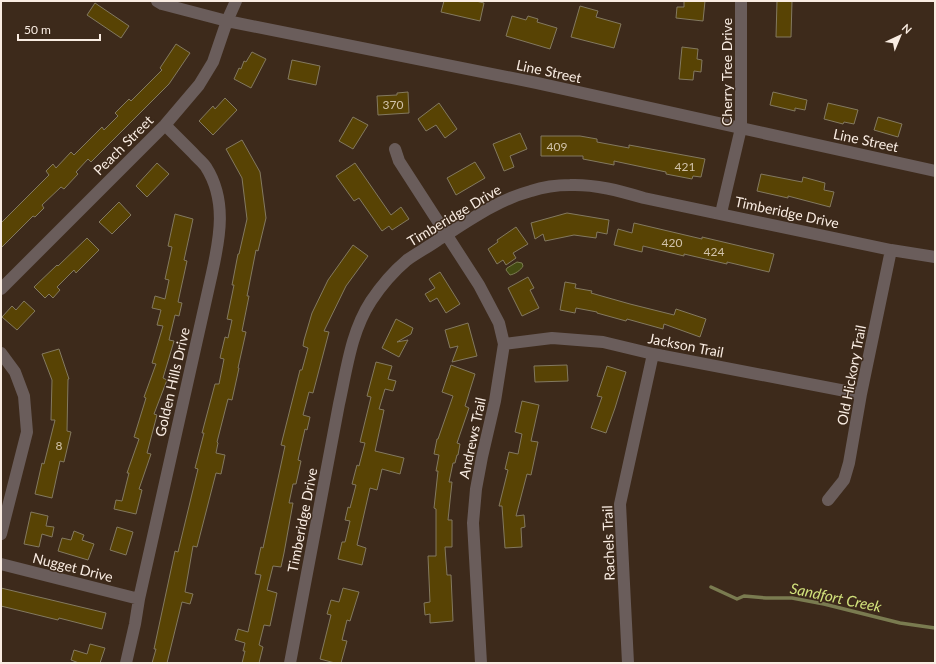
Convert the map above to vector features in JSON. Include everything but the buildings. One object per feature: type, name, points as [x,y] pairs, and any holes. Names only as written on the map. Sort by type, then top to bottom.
[{"type":"street","name":"Line Street","points":[[157,1],[162,4],[227,21],[500,75],[935,170]]},
{"type":"street","name":"Peach Street","points":[[1,289],[165,125],[199,85],[213,62],[227,21],[236,1]]},
{"type":"street","name":"Cherry Tree Drive","points":[[721,213],[742,128],[741,1]]},
{"type":"street","name":"Golden Hills Drive","points":[[126,663],[135,624],[138,599],[219,239],[220,226],[220,209],[213,183],[206,166],[165,125]]},
{"type":"street","name":"Andrews Trail","points":[[395,150],[399,161],[479,285],[499,323],[504,344],[495,401],[476,490],[473,523],[481,663]]},
{"type":"street","name":"Timberidge Drive","points":[[290,663],[339,404],[356,332],[371,301],[390,277],[407,260],[447,234],[479,214],[513,197],[532,190],[569,185],[585,185],[608,188],[644,198],[891,250],[935,257]]},
{"type":"street","name":"Old Hickory Trail","points":[[828,500],[844,480],[849,463],[861,394],[891,250]]},
{"type":"street","name":"Jackson Trail","points":[[504,344],[552,338],[603,342],[653,354],[861,394]]},
{"type":"street","points":[[1,353],[15,372],[24,396],[27,432],[1,534]]},
{"type":"street","name":"Rachels Trail","points":[[628,663],[620,504],[653,354]]},
{"type":"street","name":"Nugget Drive","points":[[1,564],[138,599]]},
{"type":"shaded area","points":[[517,262],[522,263],[523,266],[518,272],[510,275],[506,270],[507,268]]},
{"type":"waterway","name":"Sandfort Creek","points":[[711,587],[737,599],[744,596],[792,598],[824,604],[900,623],[935,628]]}]
